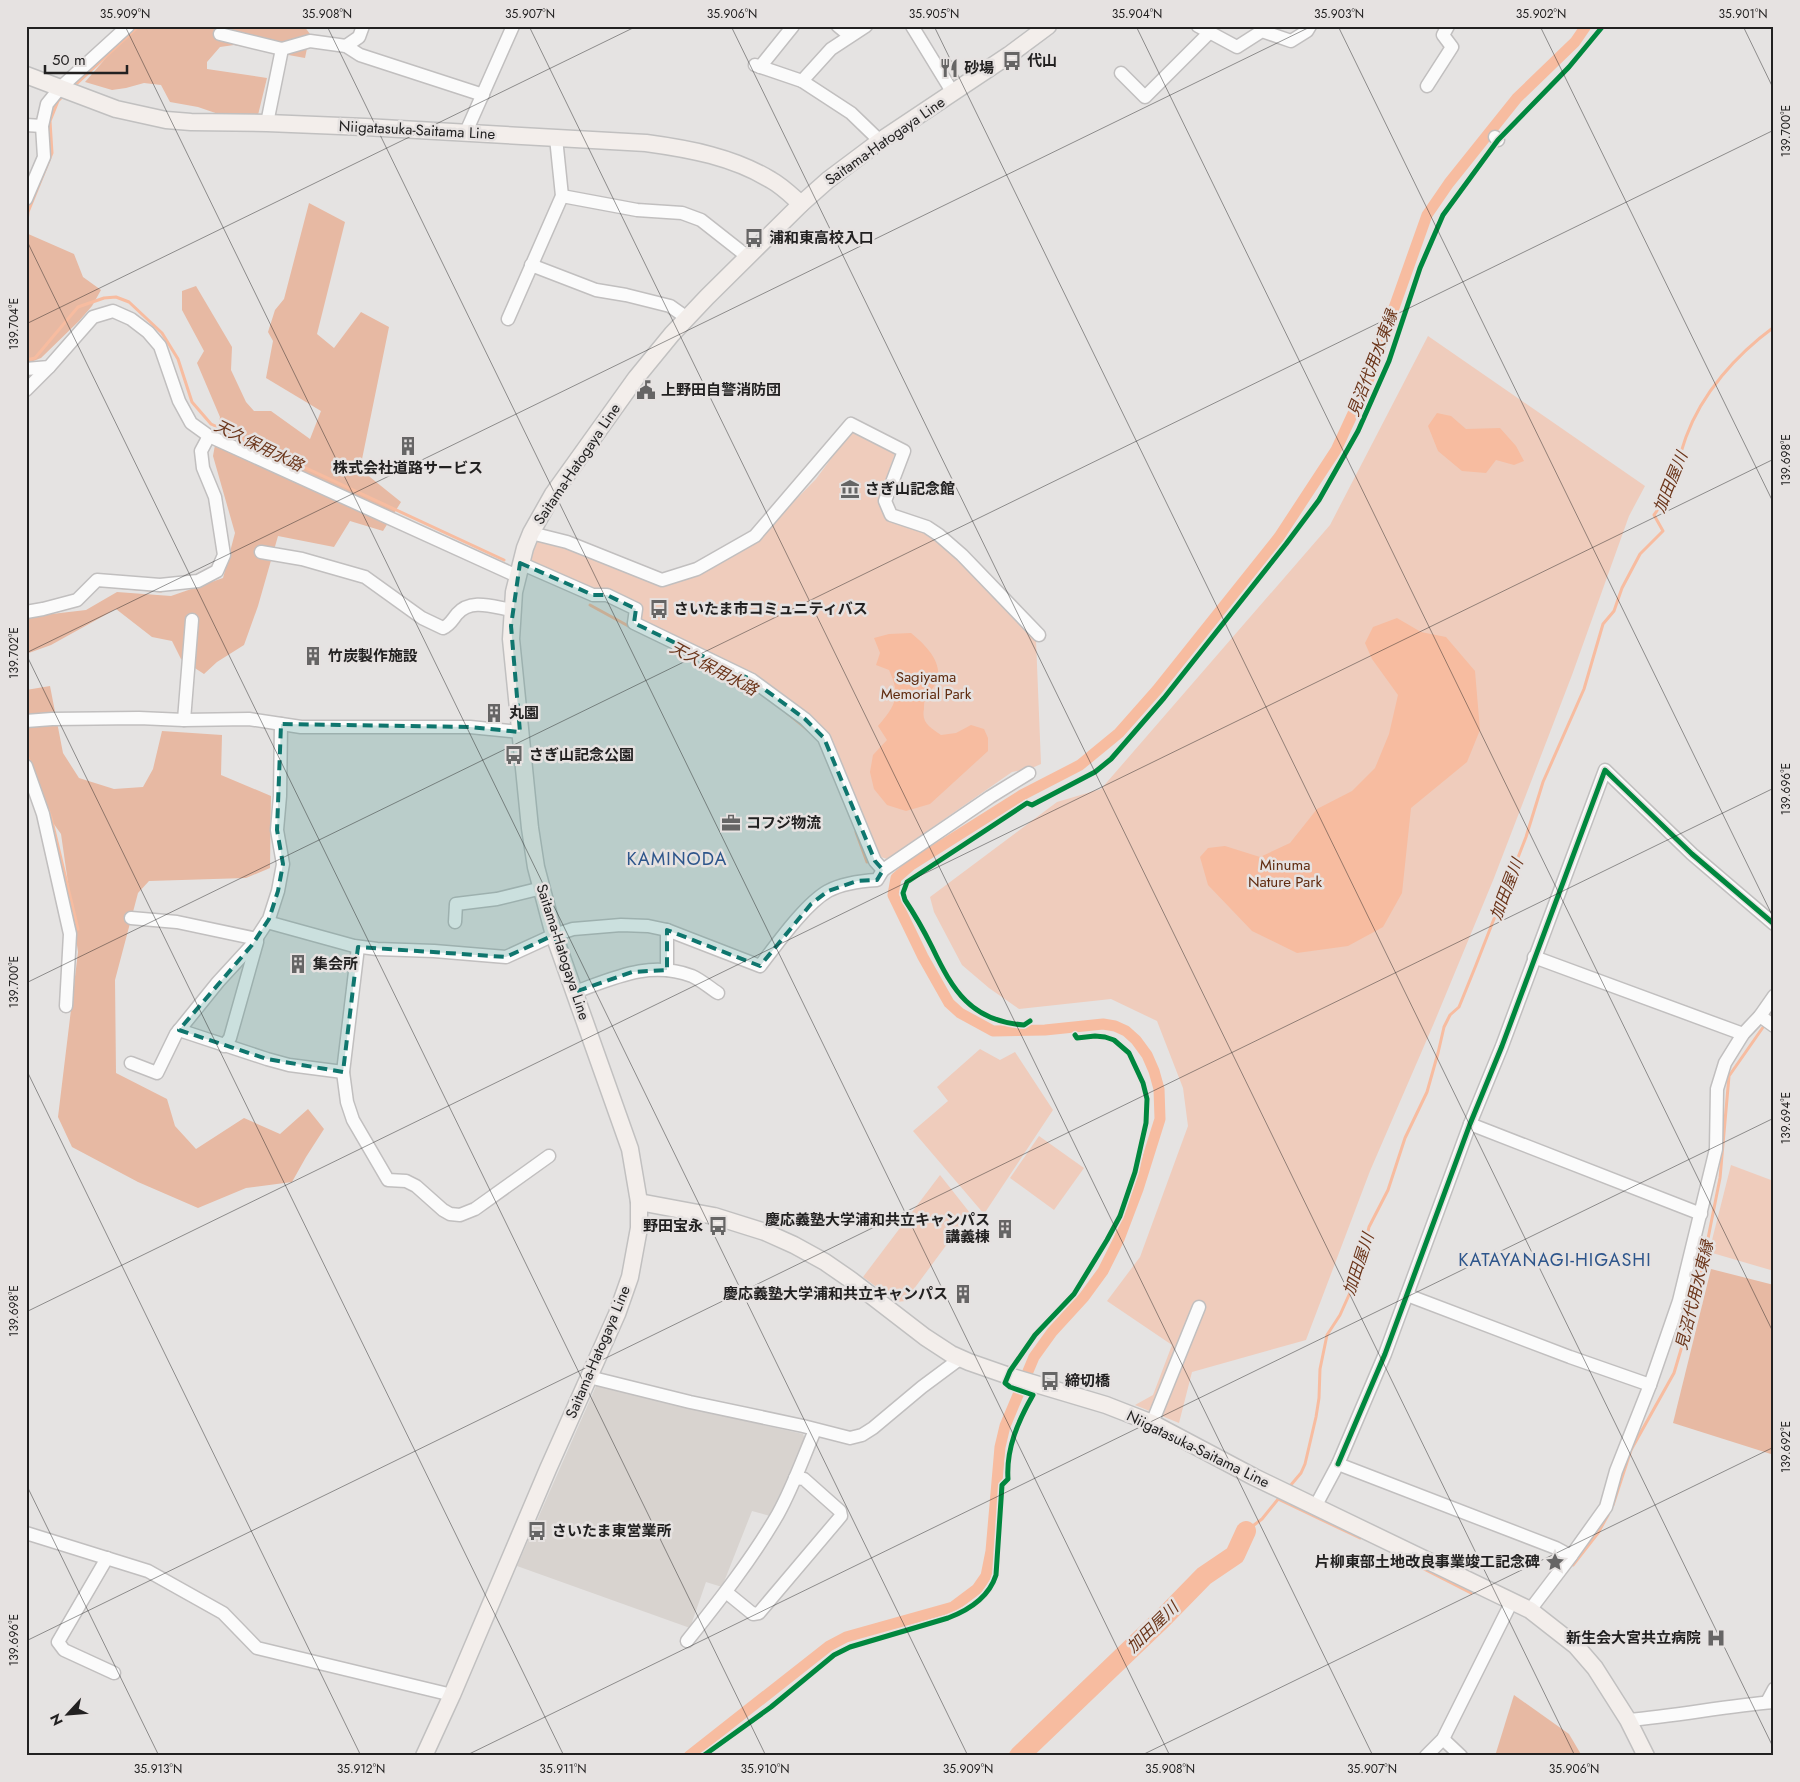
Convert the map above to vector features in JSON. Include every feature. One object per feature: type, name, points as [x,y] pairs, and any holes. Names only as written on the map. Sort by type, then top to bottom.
[{"type":"main road","name":"Saitama-Hatogaya Line","points":[[424,1756],[617,1314],[630,1277],[636,1252],[639,1202],[630,1149],[554,934],[542,888],[530,828],[512,658],[512,610],[519,570],[531,533],[552,494],[652,358],[687,318],[801,204],[828,180],[880,140],[953,93],[1048,26]]},
{"type":"main road","name":"Niigatasuka-Saitama Line","points":[[26,75],[116,109],[166,120],[466,132],[646,144],[703,152],[759,173],[773,181],[801,204]]},
{"type":"main road","name":"Niigatasuka-Saitama Line","points":[[639,1202],[714,1216],[765,1232],[794,1245],[825,1262],[925,1337],[961,1358],[1012,1377],[1106,1405],[1152,1423],[1254,1477],[1530,1610],[1576,1646],[1589,1660],[1628,1720],[1646,1756]]},
{"type":"street","points":[[26,199],[44,157],[42,126],[47,104],[60,88],[128,26]]},
{"type":"street","points":[[346,46],[359,37],[364,26]]},
{"type":"street","points":[[466,132],[513,26]]},
{"type":"street","points":[[793,26],[758,66],[802,81],[851,113],[880,140]]},
{"type":"street","points":[[838,26],[850,36]]},
{"type":"street","points":[[802,81],[831,49],[866,26]]},
{"type":"street","points":[[912,26],[953,93]]},
{"type":"street","points":[[1198,26],[1237,47],[1262,30],[1291,41],[1308,31],[1310,26]]},
{"type":"street","points":[[1427,86],[1452,47],[1442,35],[1448,26]]},
{"type":"street","points":[[1121,73],[1145,98],[1209,32]]},
{"type":"street","points":[[220,34],[282,49],[310,41],[346,46],[360,55],[482,95]]},
{"type":"street","points":[[267,123],[282,49]]},
{"type":"street","points":[[26,124],[42,126]]},
{"type":"street","points":[[508,319],[562,196],[556,138]]},
{"type":"street","points":[[562,196],[637,210],[682,213],[701,220],[748,257]]},
{"type":"street","points":[[531,265],[596,290],[670,306],[687,318]]},
{"type":"street","points":[[26,390],[93,317],[113,311],[137,323],[160,346],[179,401],[191,423],[209,436],[519,570],[593,595],[607,595],[636,609],[634,623],[752,680],[805,719],[824,738],[875,861],[883,870]]},
{"type":"street","points":[[26,369],[49,367]]},
{"type":"street","points":[[531,533],[567,542],[662,580],[698,569],[755,536],[851,424],[904,451],[885,501],[891,515],[927,527],[939,535],[962,555],[1039,634]]},
{"type":"street","points":[[26,612],[77,600],[97,580],[160,585],[198,581],[216,571],[224,554],[216,497],[203,468],[201,451],[209,436]]},
{"type":"street","points":[[261,552],[302,559],[366,577],[422,618],[443,628],[448,626],[457,614],[469,605],[483,604],[512,610]]},
{"type":"street","points":[[184,720],[192,620]]},
{"type":"street","points":[[26,721],[52,718],[249,719],[302,727],[470,727],[520,732]]},
{"type":"street","points":[[131,1063],[157,1073],[179,1030],[208,993],[258,937],[267,922],[278,891],[283,864],[277,830],[280,796],[281,724]]},
{"type":"street","points":[[26,766],[43,814],[70,934],[66,1006]]},
{"type":"street","points":[[1315,1507],[1338,1464],[1385,1354],[1470,1124],[1502,1046],[1605,770],[1692,854],[1774,924]]},
{"type":"street","points":[[267,922],[358,947],[434,951],[506,958],[554,934],[573,929],[621,925],[648,926],[667,930],[760,966],[811,904],[828,891],[857,881],[877,880],[883,870],[990,797],[1030,774]]},
{"type":"street","points":[[455,922],[456,904],[497,898],[542,888]]},
{"type":"street","points":[[131,918],[176,922],[258,937]]},
{"type":"street","points":[[667,930],[667,970]]},
{"type":"street","points":[[224,1046],[230,1038],[258,937]]},
{"type":"street","points":[[358,947],[343,1072],[347,1102],[352,1120],[388,1180],[406,1180],[450,1214],[460,1215],[475,1209],[549,1156]]},
{"type":"street","points":[[1534,956],[1744,1034]]},
{"type":"street","points":[[575,992],[632,972],[667,970],[694,977],[718,994]]},
{"type":"street","points":[[1530,1610],[1606,1506],[1616,1471],[1650,1385],[1679,1300],[1716,1149],[1718,1089],[1725,1062],[1774,996]]},
{"type":"street","points":[[1760,1016],[1774,1026]]},
{"type":"street","points":[[179,1030],[224,1046],[289,1065],[343,1072]]},
{"type":"street","points":[[1470,1124],[1701,1214]]},
{"type":"street","points":[[1407,1295],[1570,1357],[1650,1385]]},
{"type":"street","points":[[1152,1423],[1198,1307]]},
{"type":"street","points":[[589,1377],[850,1438],[862,1435],[961,1358]]},
{"type":"street","points":[[687,1641],[726,1592],[777,1514],[795,1478],[815,1430]]},
{"type":"street","points":[[1338,1464],[1556,1548],[1571,1556]]},
{"type":"street","points":[[726,1592],[753,1614],[759,1613],[840,1516],[840,1511],[804,1479],[795,1478]]},
{"type":"street","points":[[26,1533],[148,1571],[223,1613],[257,1648],[452,1695]]},
{"type":"street","points":[[107,1558],[58,1642],[64,1650],[114,1673]]},
{"type":"street","points":[[1426,1756],[1443,1739],[1512,1601]]},
{"type":"street","points":[[1628,1720],[1770,1702],[1774,1688]]},
{"type":"street","points":[[1443,1739],[1461,1756]]},
{"type":"highlighted area","points":[[520,563],[593,595],[607,595],[636,609],[634,623],[752,680],[805,719],[824,738],[875,861],[883,870],[877,880],[857,881],[828,891],[811,904],[760,966],[667,930],[667,970],[632,972],[575,992],[554,935],[506,957],[358,947],[343,1072],[267,1059],[179,1030],[252,945],[269,919],[278,891],[283,864],[277,830],[281,724],[470,727],[520,732],[511,626]]},
{"type":"shaded area","points":[[134,26],[304,26],[310,34],[305,58],[234,45],[220,47],[207,62],[207,69],[267,78],[258,115],[230,118],[198,107],[170,102],[161,85],[144,83],[112,90],[85,82]]},
{"type":"shaded area","points":[[309,203],[345,222],[317,334],[334,348],[361,312],[389,327],[360,469],[401,502],[383,531],[350,521],[334,547],[278,536],[258,606],[244,645],[217,662],[204,674],[181,659],[172,641],[152,637],[116,609],[51,645],[26,654],[26,617],[86,610],[117,592],[171,596],[223,578],[235,533],[213,456],[220,417],[197,363],[204,351],[182,310],[182,291],[196,286],[232,347],[231,370],[246,402],[254,411],[271,411],[310,439],[321,411],[266,378],[273,341],[268,332],[275,310],[284,299]]},
{"type":"shaded area","points":[[26,233],[74,254],[83,277],[101,290],[92,306],[79,321],[41,358],[26,364]]},
{"type":"shaded area","points":[[1437,413],[1451,416],[1466,429],[1500,428],[1516,446],[1524,461],[1514,465],[1496,460],[1486,473],[1462,471],[1438,451],[1428,426]]},
{"type":"shaded area","points":[[1397,618],[1421,632],[1446,637],[1475,671],[1480,730],[1467,762],[1411,808],[1402,893],[1383,927],[1348,946],[1297,953],[1252,931],[1208,885],[1200,857],[1208,848],[1225,846],[1260,857],[1290,843],[1317,809],[1352,791],[1375,768],[1389,734],[1398,695],[1372,659],[1365,643],[1373,627]]},
{"type":"shaded area","points":[[911,633],[930,652],[937,664],[937,681],[925,700],[923,714],[925,722],[941,735],[956,733],[971,725],[984,729],[988,738],[988,751],[930,804],[906,811],[887,805],[874,789],[870,772],[873,755],[887,740],[878,726],[893,706],[896,694],[889,670],[876,665],[880,653],[874,638],[889,634]]},
{"type":"shaded area","points":[[50,686],[63,753],[79,778],[114,789],[143,787],[153,769],[162,731],[222,735],[221,775],[271,796],[270,868],[246,878],[149,881],[138,893],[115,980],[116,1073],[167,1099],[175,1126],[196,1149],[244,1118],[280,1134],[308,1109],[324,1129],[292,1182],[246,1188],[198,1208],[138,1182],[72,1147],[58,1117],[78,952],[61,834],[26,785],[26,690]]},
{"type":"shaded area","points":[[1711,1269],[1774,1285],[1774,1455],[1673,1423]]},
{"type":"shaded area","points":[[597,1384],[687,1408],[803,1434],[805,1439],[770,1516],[752,1511],[722,1587],[706,1582],[690,1628],[517,1566]]},
{"type":"shaded area","points":[[1514,1695],[1569,1734],[1582,1756],[1495,1756]]},
{"type":"green space","name":"Minuma Nature Park","points":[[1428,336],[1645,486],[1629,516],[1572,675],[1494,878],[1370,1171],[1306,1340],[1192,1372],[1179,1423],[1135,1405],[1153,1395],[1172,1345],[1107,1301],[1140,1257],[1188,1126],[1183,1088],[1157,1021],[1111,999],[1019,1009],[989,988],[962,965],[934,912],[930,897],[1057,802],[1101,789],[1330,525]]},
{"type":"green space","name":"Sagiyama Memorial Park","points":[[852,430],[895,453],[879,500],[886,517],[927,533],[954,551],[1036,640],[1041,764],[1012,772],[887,859],[878,856],[824,733],[762,679],[644,625],[638,607],[530,564],[534,540],[567,547],[659,586],[757,539],[816,479]]},
{"type":"green space","points":[[980,1049],[1000,1060],[1015,1052],[1053,1110],[984,1214],[913,1131],[948,1101],[937,1087]]},
{"type":"green space","points":[[1039,1136],[1084,1168],[1054,1210],[1010,1178]]},
{"type":"green space","points":[[1731,1165],[1771,1180],[1774,1171],[1774,1271],[1709,1252]]},
{"type":"green space","points":[[940,1175],[970,1213],[905,1301],[897,1302],[863,1277]]},
{"type":"waterway","name":"天久保用水路","points":[[72,88],[139,26]]},
{"type":"waterway","name":"見沼代用水東縁","points":[[689,1756],[829,1646],[846,1637],[953,1607],[977,1589],[986,1576],[991,1551],[1000,1447],[1005,1426],[1034,1357],[1052,1332],[1084,1297],[1103,1271],[1119,1239],[1138,1189],[1160,1119],[1159,1089],[1154,1071],[1147,1055],[1136,1040],[1126,1031],[1115,1026],[1103,1024],[1045,1030],[993,1031],[960,1013],[949,1003],[923,957],[893,895],[896,878],[911,865],[1022,795],[1080,765],[1119,733],[1157,690],[1279,537],[1336,450],[1368,381],[1427,215],[1449,183],[1517,98],[1575,42],[1586,26]]},
{"type":"waterway","name":"天久保用水路","points":[[26,234],[28,212],[52,153],[50,121],[58,101],[64,95]]},
{"type":"waterway","name":"天久保用水路","points":[[26,360],[35,358],[78,307],[104,298],[116,297],[129,302],[162,333],[178,359],[192,402],[211,424],[504,560]]},
{"type":"waterway","name":"加田屋川","points":[[1290,1486],[1301,1473],[1305,1464],[1316,1417],[1320,1369],[1327,1335],[1340,1315],[1357,1277],[1369,1227],[1388,1190],[1405,1138],[1427,1092],[1444,1027],[1450,1015],[1459,1007],[1476,965],[1526,837],[1543,782],[1584,689],[1603,624],[1614,611],[1622,588],[1640,554],[1663,531],[1654,515],[1669,487],[1686,437],[1701,405],[1722,376],[1746,350],[1774,327]]},
{"type":"waterway","points":[[115,587],[161,591]]},
{"type":"waterway","name":"天久保用水路","points":[[590,605],[632,628]]},
{"type":"waterway","name":"天久保用水路","points":[[786,712],[808,730]]},
{"type":"waterway","points":[[26,752],[30,763]]},
{"type":"waterway","points":[[48,809],[78,929]]},
{"type":"waterway","name":"天久保用水路","points":[[856,832],[867,862]]},
{"type":"waterway","name":"見沼代用水東縁","points":[[1613,1505],[1631,1450],[1674,1373],[1696,1299],[1720,1178],[1729,1076],[1766,1023]]},
{"type":"waterway","name":"加田屋川","points":[[1246,1531],[1262,1519],[1279,1498]]},
{"type":"waterway","name":"見沼代用水東縁","points":[[1278,1499],[1360,1538]]},
{"type":"waterway","name":"見沼代用水東縁","points":[[1573,1565],[1598,1533],[1608,1515]]},
{"type":"waterway","name":"加田屋川","points":[[1019,1756],[1162,1619],[1204,1576],[1235,1555],[1246,1531]]},
{"type":"waterway","name":"見沼代用水東縁","points":[[1420,1567],[1471,1593]]},
{"type":"cycle path","points":[[1030,1021],[1024,1025],[990,1017],[977,1010],[956,990],[905,900],[903,893],[907,882],[1027,803],[1032,805],[1095,772],[1111,759],[1164,698],[1319,500],[1358,431],[1389,361],[1420,268],[1443,215],[1498,140],[1569,67],[1603,26]]},
{"type":"cycle path","points":[[1338,1464],[1385,1354],[1470,1124],[1502,1046],[1605,770],[1692,854],[1774,924]]},
{"type":"cycle path","points":[[703,1756],[771,1707],[834,1655],[850,1647],[956,1615],[977,1602],[993,1583],[996,1575],[1002,1485],[1008,1479],[1009,1457],[1014,1436],[1022,1415],[1033,1395],[1010,1387],[1005,1383],[1010,1371],[1035,1335],[1074,1294],[1107,1240],[1120,1216],[1135,1172],[1146,1123],[1147,1099],[1143,1083],[1129,1053],[1114,1040],[1095,1036],[1077,1038],[1075,1035]]},
{"type":"place","name":"代山","points":[[1012,61]]},
{"type":"place","name":"砂場","points":[[949,68]]},
{"type":"place","name":"浦和東高校入口","points":[[754,238]]},
{"type":"place","name":"上野田自警消防団","points":[[646,390]]},
{"type":"place","name":"株式会社道路サービス","points":[[408,446]]},
{"type":"place","name":"さぎ山記念館","points":[[850,489]]},
{"type":"place","name":"さいたま市コミュニティバス","points":[[659,609]]},
{"type":"place","name":"竹炭製作施設","points":[[313,656]]},
{"type":"place","name":"丸園","points":[[494,713]]},
{"type":"place","name":"さぎ山記念公園","points":[[514,755]]},
{"type":"place","name":"コフジ物流","points":[[731,823]]},
{"type":"place","name":"集会所","points":[[298,964]]},
{"type":"place","name":"野田宝永","points":[[718,1226]]},
{"type":"place","name":"慶応義塾大学浦和共立キャンパス 講義棟","points":[[1005,1229]]},
{"type":"place","name":"慶応義塾大学浦和共立キャンパス","points":[[963,1294]]},
{"type":"place","name":"締切橋","points":[[1050,1381]]},
{"type":"place","name":"さいたま東営業所","points":[[537,1531]]},
{"type":"place","name":"片柳東部土地改良事業竣工記念碑","points":[[1555,1562]]},
{"type":"place","name":"新生会大宮共立病院","points":[[1716,1638]]},
{"type":"district","name":"KAMINODA","points":[[677,859]]},
{"type":"district","name":"KATAYANAGI-HIGASHI","points":[[1555,1260]]}]
